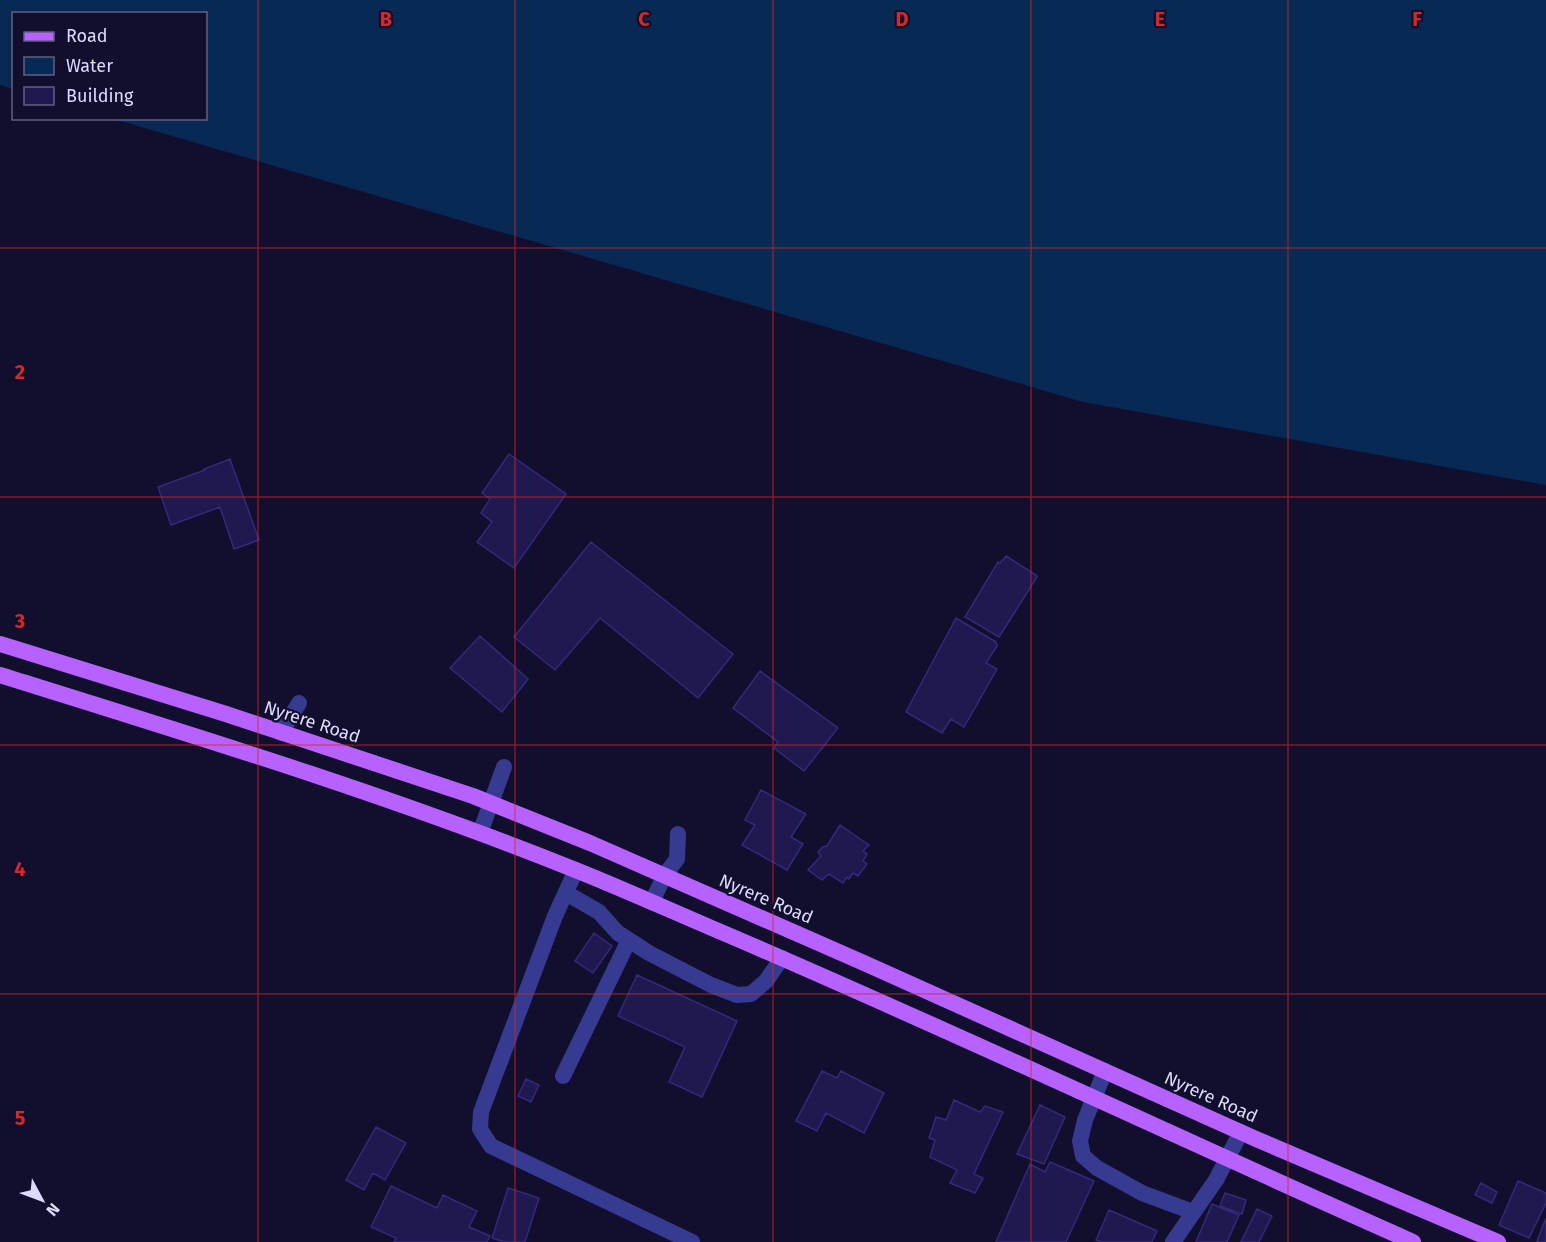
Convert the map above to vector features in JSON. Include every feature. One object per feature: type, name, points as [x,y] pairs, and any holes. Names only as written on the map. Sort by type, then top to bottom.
[{"type":"main road","name":"Nyrere Road","points":[[0,644],[281,732],[473,796],[590,843],[1241,1132],[1498,1242]]},
{"type":"main road","points":[[0,675],[214,742],[480,833],[576,870],[857,990],[1227,1160],[1413,1242]]},
{"type":"street","points":[[281,732],[299,703]]},
{"type":"street","points":[[480,833],[504,766]]},
{"type":"street","points":[[652,903],[664,876],[676,859],[678,834]]},
{"type":"street","points":[[576,870],[555,915],[481,1112],[480,1129],[491,1146],[692,1242]]},
{"type":"street","points":[[566,893],[599,912],[618,933],[649,953],[711,985],[737,995],[751,994],[766,981],[782,958]]},
{"type":"street","points":[[562,1076],[629,940]]},
{"type":"street","points":[[1105,1071],[1085,1120],[1080,1141],[1083,1156],[1097,1168],[1142,1193],[1193,1212]]},
{"type":"street","points":[[1173,1242],[1216,1180],[1241,1132]]},
{"type":"water","points":[[0,0],[1546,0],[1546,485],[1083,402],[117,120],[207,120],[207,12],[12,12],[12,89],[0,85]]},
{"type":"building","points":[[509,454],[566,494],[514,568],[477,542],[492,522],[481,513],[490,499],[482,493]]},
{"type":"building","points":[[230,459],[259,540],[234,549],[220,507],[171,525],[158,487]]},
{"type":"building","points":[[591,542],[733,654],[698,698],[600,618],[555,670],[514,637]]},
{"type":"building","points":[[1006,556],[1037,577],[999,637],[965,617],[998,562],[1000,563]]},
{"type":"building","points":[[956,618],[996,642],[997,646],[986,663],[997,669],[964,727],[951,719],[942,733],[906,712]]},
{"type":"building","points":[[480,636],[528,679],[502,712],[450,668]]},
{"type":"building","points":[[760,671],[838,728],[804,771],[774,748],[778,742],[733,708]]},
{"type":"building","points":[[761,790],[806,814],[791,837],[803,844],[787,870],[742,845],[755,825],[745,820]]},
{"type":"building","points":[[840,825],[869,845],[863,851],[867,854],[863,861],[867,864],[858,876],[853,873],[843,883],[829,874],[822,880],[808,870],[821,856],[818,852],[827,846]]},
{"type":"building","points":[[594,933],[612,946],[593,973],[575,961]]},
{"type":"building","points":[[637,975],[737,1021],[702,1097],[669,1082],[685,1047],[618,1016]]},
{"type":"building","points":[[822,1071],[837,1078],[841,1071],[884,1093],[864,1133],[826,1113],[817,1131],[796,1121]]},
{"type":"building","points":[[526,1079],[539,1085],[531,1102],[518,1096]]},
{"type":"building","points":[[954,1100],[980,1112],[985,1106],[1003,1112],[974,1174],[983,1178],[975,1193],[950,1183],[957,1170],[930,1157],[935,1140],[929,1138],[936,1117],[946,1120]]},
{"type":"building","points":[[1040,1105],[1065,1117],[1044,1164],[1017,1154]]},
{"type":"building","points":[[376,1127],[406,1143],[385,1180],[373,1173],[364,1190],[346,1180]]},
{"type":"building","points":[[1050,1162],[1094,1181],[1066,1242],[996,1242],[1030,1164],[1045,1172]]},
{"type":"building","points":[[1518,1181],[1546,1193],[1546,1203],[1529,1238],[1499,1225]]},
{"type":"building","points":[[1481,1183],[1497,1192],[1492,1203],[1475,1195]]},
{"type":"building","points":[[391,1186],[437,1208],[443,1195],[477,1211],[469,1227],[490,1236],[487,1242],[394,1242],[396,1238],[371,1227]]},
{"type":"building","points":[[508,1188],[539,1198],[525,1242],[505,1242],[492,1238]]},
{"type":"building","points":[[1225,1193],[1246,1200],[1242,1214],[1220,1206]]},
{"type":"building","points":[[1212,1204],[1239,1215],[1227,1242],[1196,1242]]},
{"type":"building","points":[[1257,1209],[1272,1216],[1259,1242],[1241,1242]]},
{"type":"building","points":[[1109,1210],[1157,1231],[1152,1242],[1101,1242],[1096,1240]]},
{"type":"building","points":[[1546,1218],[1546,1242],[1539,1242],[1537,1241]]}]
